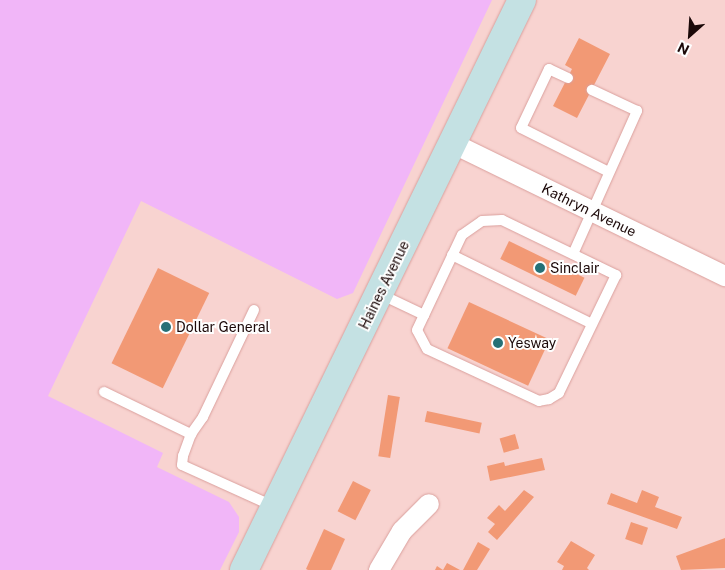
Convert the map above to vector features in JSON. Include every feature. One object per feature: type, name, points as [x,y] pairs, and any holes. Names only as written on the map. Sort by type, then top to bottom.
[{"type":"main road","name":"Haines Avenue","points":[[244,570],[522,0]]},
{"type":"street","name":"Kathryn Avenue","points":[[452,143],[725,276]]},
{"type":"street","points":[[379,570],[402,531],[429,504]]},
{"type":"lane","points":[[568,78],[549,69],[521,128],[609,172]]},
{"type":"lane","points":[[573,254],[637,111],[592,90]]},
{"type":"lane","points":[[502,220],[573,254],[616,274],[559,393],[549,399],[539,401],[427,349],[417,330],[462,235],[482,221],[502,220]]},
{"type":"lane","points":[[452,256],[592,324]]},
{"type":"lane","points":[[380,294],[424,315]]},
{"type":"lane","points":[[254,310],[203,417],[191,434],[183,456],[182,465],[274,506]]},
{"type":"lane","points":[[104,392],[191,434]]},
{"type":"shaded area","points":[[0,0],[492,0],[353,293],[337,299],[141,201],[48,396],[163,453],[157,467],[229,502],[239,517],[239,532],[220,570],[0,570]]},
{"type":"building","points":[[579,38],[610,54],[577,118],[553,106],[572,69],[565,65]]},
{"type":"building","points":[[509,241],[584,278],[576,296],[500,259]]},
{"type":"building","points":[[158,268],[209,293],[163,388],[112,363]]},
{"type":"building","points":[[469,302],[550,340],[528,386],[447,348]]},
{"type":"building","points":[[388,395],[400,397],[390,458],[378,456]]},
{"type":"building","points":[[427,411],[482,423],[479,433],[425,422]]},
{"type":"building","points":[[515,434],[519,448],[504,453],[500,438]]},
{"type":"building","points":[[542,458],[545,470],[490,481],[487,466],[504,462],[505,466]]},
{"type":"building","points":[[353,481],[371,490],[355,520],[338,511]]},
{"type":"building","points":[[524,490],[534,497],[497,540],[488,532],[495,524],[487,518],[499,505],[505,511]]},
{"type":"building","points":[[642,490],[659,497],[655,507],[682,517],[677,529],[607,504],[611,493],[637,503]]},
{"type":"building","points":[[631,522],[648,528],[642,545],[625,539]]},
{"type":"building","points":[[324,529],[345,539],[331,570],[308,570],[306,569]]},
{"type":"building","points":[[725,538],[725,568],[681,570],[676,556]]},
{"type":"building","points":[[571,541],[595,555],[587,568],[589,570],[562,570],[564,566],[557,562]]},
{"type":"building","points":[[478,542],[490,549],[477,570],[463,570]]},
{"type":"building","points":[[447,563],[460,570],[443,570]]},
{"type":"building","points":[[437,566],[443,570],[435,570]]},
{"type":"place","name":"Sinclair","points":[[540,268]]},
{"type":"place","name":"Dollar General","points":[[166,327]]},
{"type":"place","name":"Yesway","points":[[498,343]]}]
